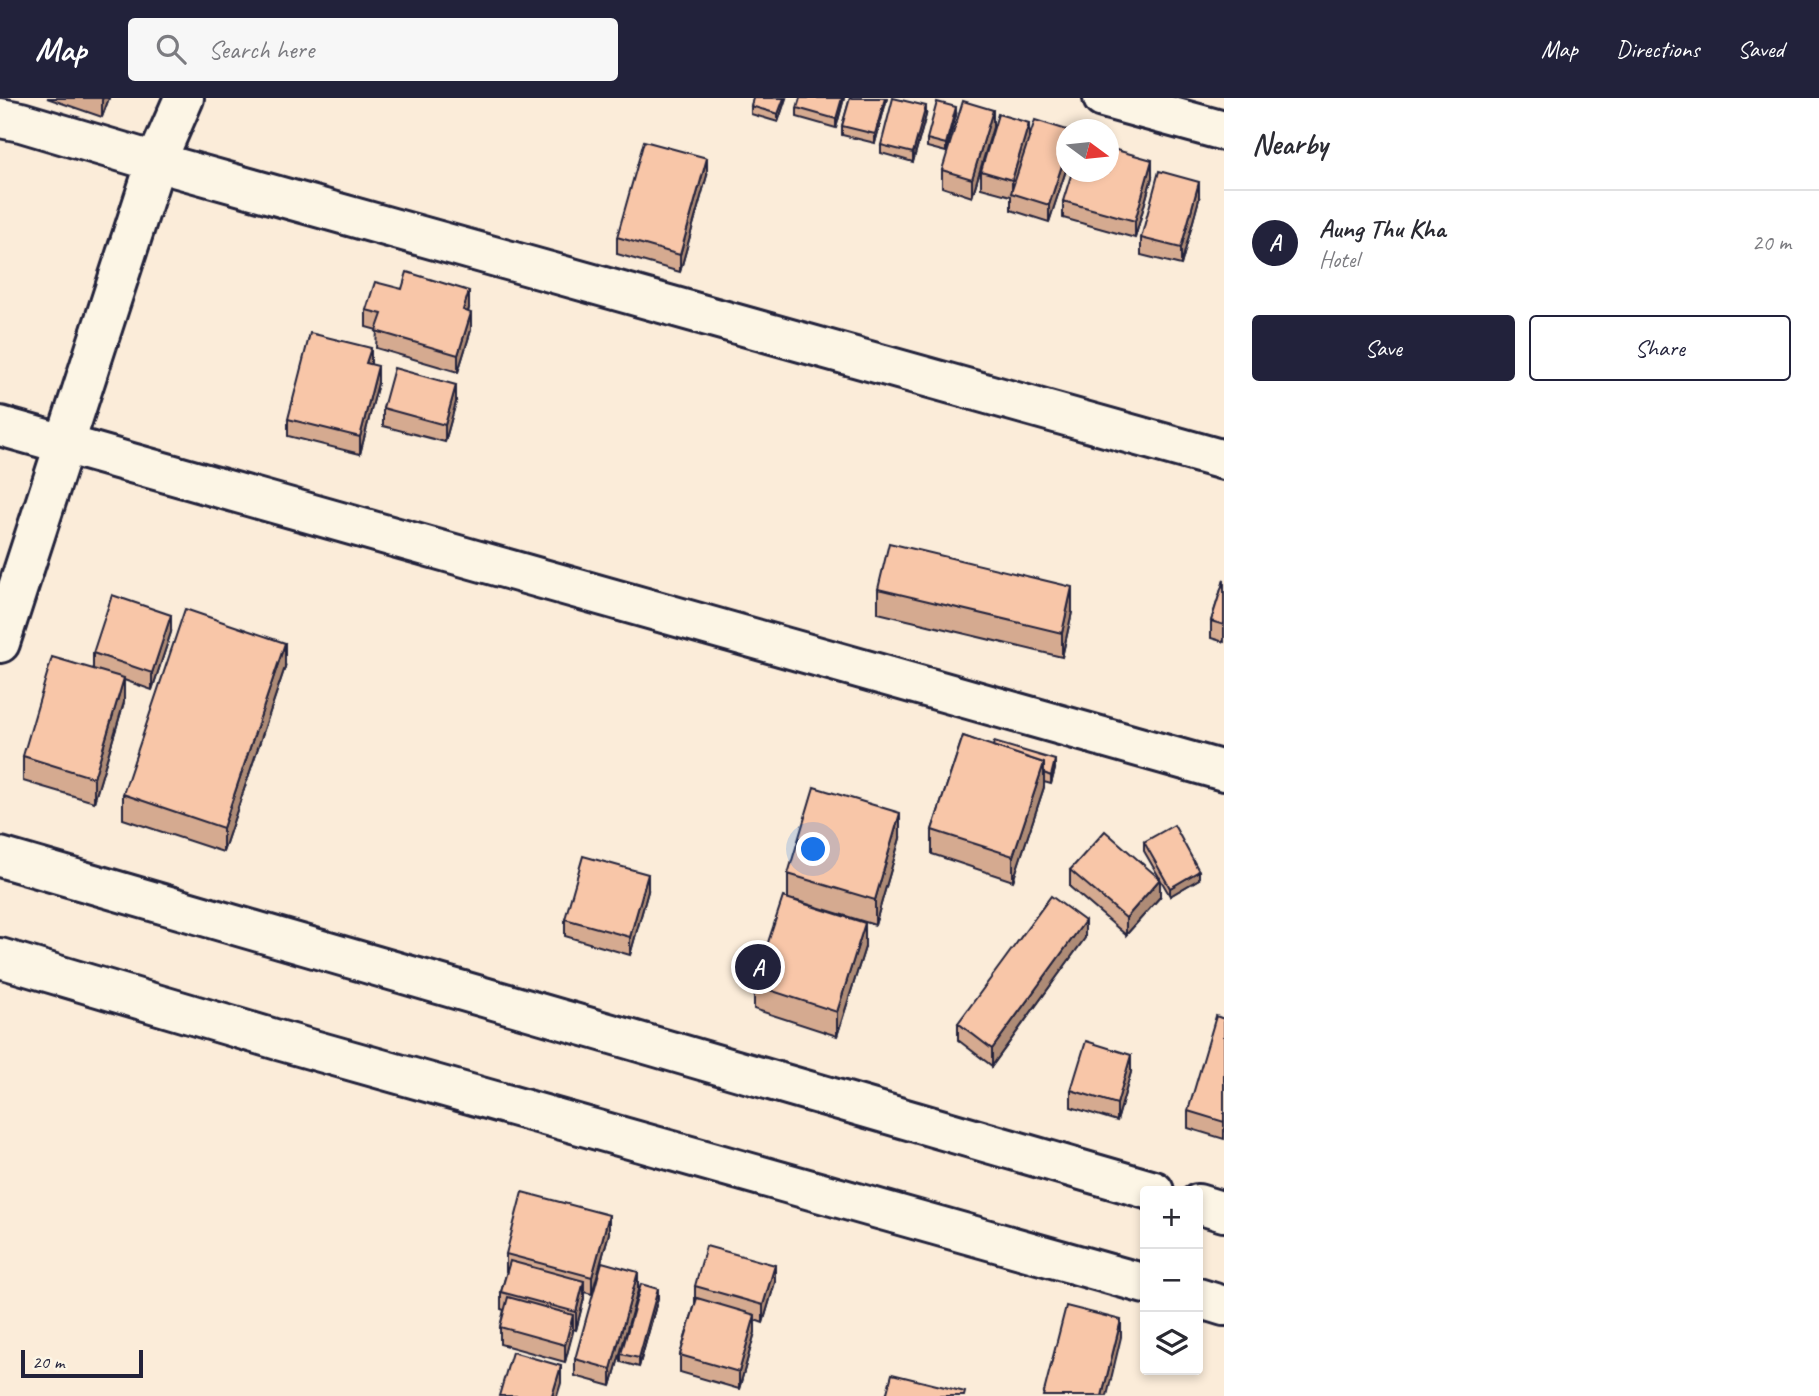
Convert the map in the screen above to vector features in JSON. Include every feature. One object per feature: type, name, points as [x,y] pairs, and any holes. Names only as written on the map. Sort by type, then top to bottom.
[{"type":"main road","points":[[0,643],[156,162],[184,98]]},
{"type":"main road","points":[[1103,98],[1182,108],[1224,131]]},
{"type":"main road","points":[[0,118],[1224,460]]},
{"type":"main road","points":[[0,426],[1224,771]]},
{"type":"main road","points":[[0,857],[1140,1187]]},
{"type":"main road","points":[[0,958],[278,1040],[1140,1283]]},
{"type":"main road","points":[[1203,1206],[1224,1212]]},
{"type":"main road","points":[[1203,1300],[1224,1306]]},
{"type":"building","points":[[753,98],[784,98],[778,114],[751,106]]},
{"type":"building","points":[[800,98],[842,98],[836,119],[797,108]]},
{"type":"building","points":[[850,98],[885,98],[875,134],[842,126]]},
{"type":"building","points":[[893,98],[926,106],[913,153],[881,145]]},
{"type":"building","points":[[963,101],[993,110],[972,179],[942,170]]},
{"type":"building","points":[[937,102],[956,107],[946,144],[927,139]]},
{"type":"building","points":[[998,114],[1029,123],[1012,180],[981,171]]},
{"type":"building","points":[[1035,120],[1056,127],[1057,182],[1049,205],[1011,193]]},
{"type":"building","points":[[644,141],[707,158],[680,255],[617,237]]},
{"type":"building","points":[[1119,151],[1152,160],[1135,221],[1063,201],[1069,182],[1119,182]]},
{"type":"building","points":[[1159,171],[1199,182],[1181,248],[1141,238]]},
{"type":"building","points":[[407,272],[469,291],[463,310],[471,313],[458,355],[376,331],[382,314],[366,310],[375,282],[402,289]]},
{"type":"building","points":[[310,333],[371,348],[366,363],[378,366],[360,437],[288,419]]},
{"type":"building","points":[[394,368],[456,385],[445,425],[383,408]]},
{"type":"building","points":[[889,543],[1072,587],[1062,633],[878,589]]},
{"type":"building","points":[[1224,580],[1224,625],[1211,621]]},
{"type":"building","points":[[112,595],[171,615],[152,673],[93,653]]},
{"type":"building","points":[[185,609],[285,643],[223,828],[123,794]]},
{"type":"building","points":[[52,657],[124,678],[94,778],[23,756]]},
{"type":"building","points":[[963,736],[1044,763],[1013,856],[932,830]]},
{"type":"building","points":[[994,742],[1055,760],[1051,776],[1044,773],[1044,763],[993,746]]},
{"type":"building","points":[[814,787],[900,813],[875,900],[788,874]]},
{"type":"building","points":[[1174,825],[1199,871],[1170,888],[1144,842]]},
{"type":"building","points":[[1105,831],[1160,879],[1126,918],[1070,870]]},
{"type":"building","points":[[583,856],[648,874],[630,937],[565,919]]},
{"type":"building","points":[[1051,896],[1085,921],[992,1049],[958,1023]]},
{"type":"building","points":[[783,897],[865,923],[837,1012],[754,985]]},
{"type":"building","points":[[1216,1016],[1224,1019],[1224,1122],[1188,1111]]},
{"type":"building","points":[[1086,1041],[1131,1055],[1117,1104],[1071,1090]]},
{"type":"building","points":[[522,1192],[609,1215],[592,1277],[506,1254]]},
{"type":"building","points":[[706,1246],[775,1265],[763,1305],[695,1286]]},
{"type":"building","points":[[510,1261],[584,1281],[576,1312],[501,1292]]},
{"type":"building","points":[[602,1262],[638,1272],[611,1369],[575,1359]]},
{"type":"building","points":[[641,1284],[658,1289],[639,1358],[621,1354]]},
{"type":"building","points":[[508,1297],[573,1315],[565,1345],[500,1327]]},
{"type":"building","points":[[697,1298],[755,1315],[739,1372],[680,1355]]},
{"type":"building","points":[[1066,1306],[1121,1320],[1102,1396],[1043,1396]]},
{"type":"building","points":[[512,1352],[561,1366],[552,1396],[499,1396]]},
{"type":"building","points":[[892,1374],[965,1392],[964,1396],[886,1396]]},
{"type":"place","name":"Aung Thu Kha","points":[[758,967]]}]
